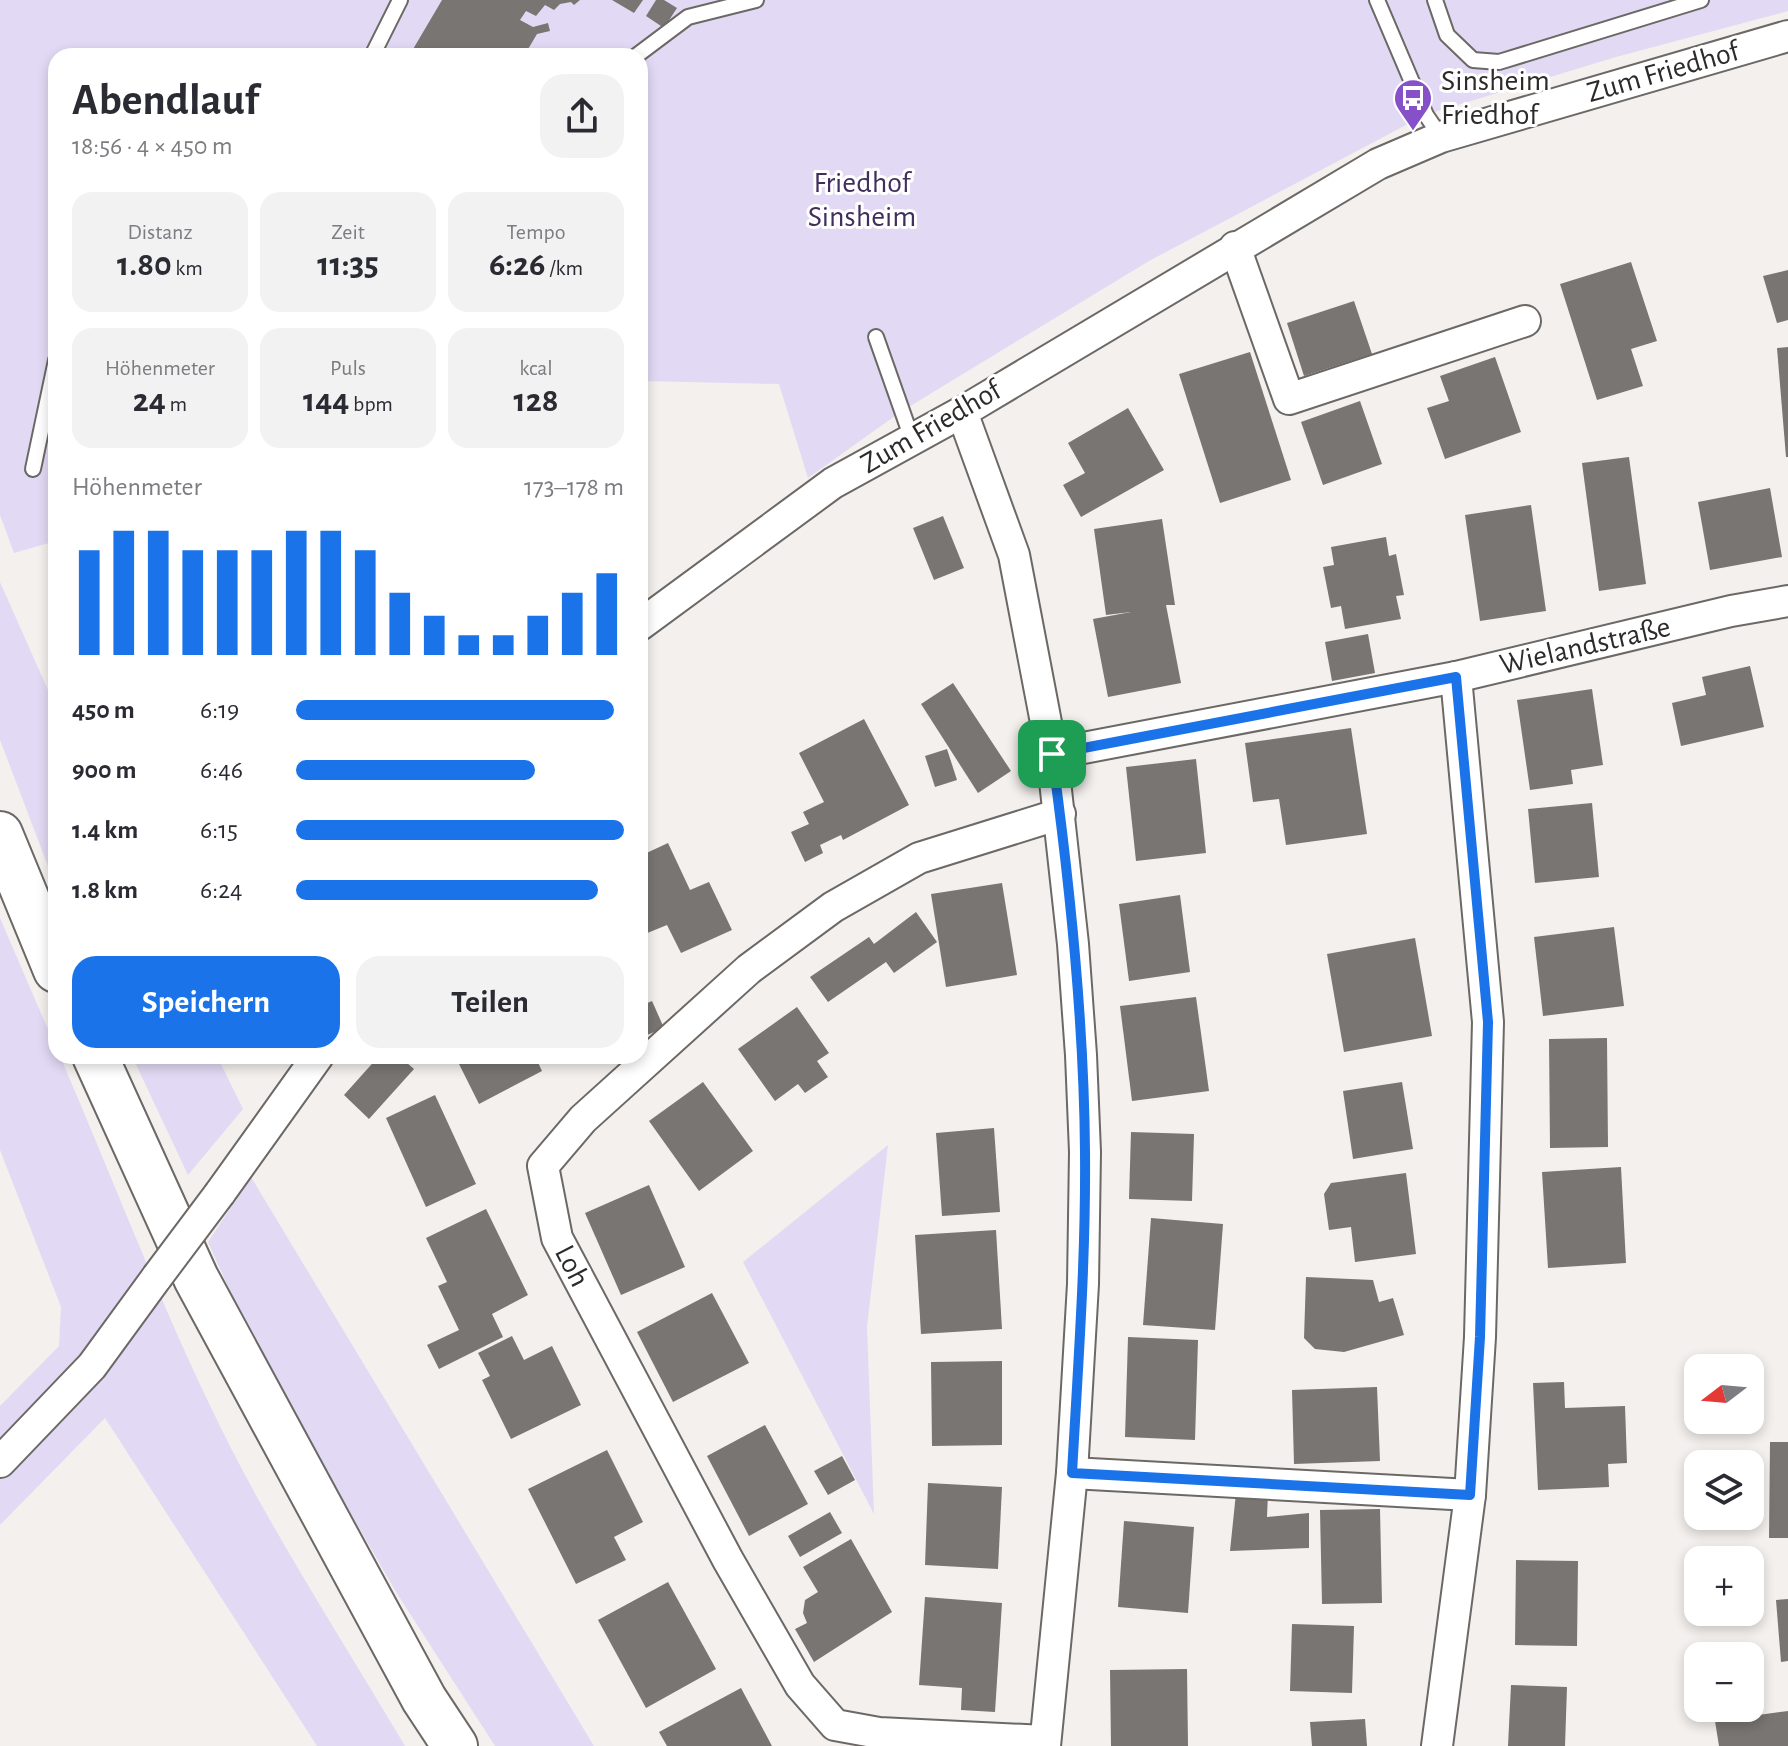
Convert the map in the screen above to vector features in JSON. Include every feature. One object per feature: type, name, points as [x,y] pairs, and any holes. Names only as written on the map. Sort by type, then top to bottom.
[{"type":"highway","points":[[0,834],[48,951]]},
{"type":"highway","points":[[99,1064],[196,1278],[424,1699],[455,1746]]},
{"type":"street","name":"Zum Friedhof","points":[[648,619],[833,483],[962,412],[1378,164],[1441,137],[1788,36]]},
{"type":"street","points":[[1235,247],[1289,399],[1525,321]]},
{"type":"street","points":[[962,412],[1014,555],[1052,754],[1074,959],[1085,1152],[1083,1284],[1072,1473],[1045,1744]]},
{"type":"street","name":"Wielandstraße","points":[[1052,754],[1456,677],[1731,611],[1788,601]]},
{"type":"street","points":[[1437,1746],[1470,1495],[1480,1337],[1488,1022],[1456,677]]},
{"type":"street","name":"Loh","points":[[648,1060],[749,969],[833,907],[919,858],[1060,814]]},
{"type":"street","points":[[0,1462],[92,1366],[312,1064]]},
{"type":"street","name":"Loh","points":[[644,1064],[583,1119],[543,1166],[557,1238],[728,1560],[800,1685],[835,1725],[879,1733],[1045,1744]]},
{"type":"street","points":[[1072,1473],[1470,1495]]},
{"type":"lane","points":[[376,48],[400,0]]},
{"type":"lane","points":[[647,48],[688,17],[756,0]]},
{"type":"lane","points":[[1377,0],[1426,115],[1441,137]]},
{"type":"lane","points":[[1435,0],[1447,35],[1473,60],[1499,62],[1701,0]]},
{"type":"lane","points":[[876,337],[912,439]]},
{"type":"lane","points":[[33,469],[48,398]]},
{"type":"green space","name":"Friedhof Sinsheim","points":[[0,0],[1788,0],[1788,11],[1616,57],[1425,115],[1149,261],[902,411],[808,478],[779,384],[648,381],[648,48],[48,48],[48,543],[14,553],[0,515]]},
{"type":"green space","points":[[0,582],[48,690],[48,866],[0,740]]},
{"type":"green space","points":[[0,918],[48,1029],[48,1064],[63,1064],[170,1319],[218,1422],[283,1542],[405,1746],[317,1746],[105,1418],[0,1525],[0,1406],[59,1346],[61,1307],[0,1150]]},
{"type":"green space","points":[[136,1064],[221,1064],[243,1109],[188,1175]]},
{"type":"green space","points":[[888,1145],[867,1327],[874,1514],[743,1262]]},
{"type":"green space","points":[[251,1177],[594,1746],[495,1746],[396,1592],[256,1349],[208,1242]]},
{"type":"building","points":[[442,0],[580,0],[574,5],[571,2],[560,4],[554,10],[545,5],[536,16],[526,11],[520,20],[533,27],[548,23],[550,31],[537,34],[529,48],[414,48]]},
{"type":"building","points":[[612,0],[643,0],[634,13]]},
{"type":"building","points":[[656,0],[664,0],[677,8],[664,28],[646,16]]},
{"type":"building","points":[[1631,262],[1657,341],[1631,349],[1643,386],[1597,400],[1560,284]]},
{"type":"building","points":[[1788,270],[1788,320],[1777,323],[1763,276]]},
{"type":"building","points":[[1354,301],[1372,354],[1304,376],[1287,323]]},
{"type":"building","points":[[1788,347],[1788,457],[1786,457],[1777,348]]},
{"type":"building","points":[[1250,352],[1291,480],[1220,503],[1179,374]]},
{"type":"building","points":[[1495,357],[1521,432],[1445,459],[1427,408],[1449,401],[1440,376]]},
{"type":"building","points":[[1360,401],[1382,464],[1323,485],[1301,422]]},
{"type":"building","points":[[1128,408],[1164,470],[1081,517],[1063,485],[1085,473],[1068,443]]},
{"type":"building","points":[[1629,457],[1646,584],[1599,591],[1582,463]]},
{"type":"building","points":[[1770,488],[1782,557],[1710,570],[1698,502]]},
{"type":"building","points":[[1531,505],[1546,611],[1480,621],[1465,515]]},
{"type":"building","points":[[943,516],[964,568],[934,580],[913,528]]},
{"type":"building","points":[[1162,519],[1175,605],[1166,605],[1181,683],[1108,697],[1093,619],[1131,612],[1106,615],[1094,529]]},
{"type":"building","points":[[1386,537],[1389,556],[1396,554],[1404,595],[1396,596],[1401,619],[1345,629],[1341,606],[1331,608],[1323,567],[1334,565],[1331,547]]},
{"type":"building","points":[[1368,634],[1375,673],[1332,681],[1325,642]]},
{"type":"building","points":[[1750,666],[1764,727],[1681,746],[1672,703],[1706,695],[1702,677]]},
{"type":"building","points":[[953,683],[1011,771],[978,793],[921,704]]},
{"type":"building","points":[[1592,689],[1603,765],[1571,770],[1573,784],[1530,790],[1517,700]]},
{"type":"building","points":[[864,719],[909,805],[843,840],[841,835],[820,845],[823,853],[805,862],[791,832],[809,824],[803,812],[824,802],[799,753]]},
{"type":"building","points":[[1351,728],[1367,834],[1286,845],[1279,799],[1253,802],[1245,743]]},
{"type":"building","points":[[947,749],[957,780],[935,787],[925,756]]},
{"type":"building","points":[[1196,759],[1206,853],[1136,861],[1126,767]]},
{"type":"building","points":[[1592,803],[1599,877],[1535,883],[1528,809]]},
{"type":"building","points":[[668,843],[690,890],[709,882],[732,930],[681,953],[667,925],[648,933],[648,852]]},
{"type":"building","points":[[1002,883],[1017,975],[946,987],[931,894]]},
{"type":"building","points":[[1180,895],[1190,972],[1129,981],[1119,904]]},
{"type":"building","points":[[916,912],[937,942],[894,973],[886,962],[828,1002],[810,977],[869,937],[874,944]]},
{"type":"building","points":[[1614,927],[1624,1006],[1543,1016],[1534,937]]},
{"type":"building","points":[[1415,938],[1432,1036],[1344,1052],[1327,954]]},
{"type":"building","points":[[1196,997],[1209,1091],[1132,1101],[1120,1006]]},
{"type":"building","points":[[652,1001],[664,1028],[648,1035],[648,1003]]},
{"type":"building","points":[[797,1007],[829,1053],[817,1061],[828,1077],[805,1093],[798,1084],[775,1101],[738,1049]]},
{"type":"building","points":[[1607,1038],[1608,1147],[1550,1148],[1549,1039]]},
{"type":"building","points":[[372,1064],[408,1064],[414,1069],[369,1119],[344,1095]]},
{"type":"building","points":[[459,1064],[539,1064],[542,1071],[479,1104]]},
{"type":"building","points":[[703,1082],[753,1151],[699,1191],[649,1121]]},
{"type":"building","points":[[1402,1082],[1413,1149],[1353,1159],[1343,1091]]},
{"type":"building","points":[[435,1095],[476,1184],[426,1207],[386,1118]]},
{"type":"building","points":[[994,1128],[1000,1212],[942,1216],[936,1133]]},
{"type":"building","points":[[1131,1132],[1194,1134],[1192,1201],[1129,1199]]},
{"type":"building","points":[[1621,1167],[1626,1263],[1548,1268],[1542,1172]]},
{"type":"building","points":[[1406,1173],[1416,1254],[1355,1262],[1351,1227],[1329,1230],[1324,1194],[1331,1183]]},
{"type":"building","points":[[649,1185],[685,1267],[621,1295],[585,1213]]},
{"type":"building","points":[[486,1209],[528,1295],[492,1314],[503,1337],[439,1369],[427,1345],[459,1330],[438,1286],[447,1282],[426,1238]]},
{"type":"building","points":[[1151,1218],[1223,1224],[1215,1330],[1143,1325]]},
{"type":"building","points":[[996,1230],[1002,1329],[921,1334],[915,1235]]},
{"type":"building","points":[[1306,1277],[1373,1280],[1379,1302],[1393,1298],[1404,1335],[1344,1352],[1315,1349],[1304,1338]]},
{"type":"building","points":[[712,1293],[749,1363],[673,1402],[637,1332]]},
{"type":"building","points":[[512,1336],[524,1360],[552,1346],[581,1405],[511,1439],[482,1380],[490,1376],[478,1353]]},
{"type":"building","points":[[1128,1337],[1198,1340],[1195,1440],[1125,1437]]},
{"type":"building","points":[[1002,1361],[1002,1445],[932,1446],[931,1362]]},
{"type":"building","points":[[1564,1382],[1565,1408],[1625,1406],[1627,1463],[1608,1464],[1609,1487],[1538,1490],[1533,1383]]},
{"type":"building","points":[[1377,1387],[1380,1461],[1294,1464],[1292,1390]]},
{"type":"building","points":[[765,1425],[808,1504],[749,1536],[707,1456]]},
{"type":"building","points":[[1770,1442],[1788,1442],[1788,1538],[1769,1538]]},
{"type":"building","points":[[607,1450],[643,1522],[614,1537],[626,1560],[576,1584],[528,1489]]},
{"type":"building","points":[[842,1456],[855,1480],[828,1495],[814,1471]]},
{"type":"building","points":[[928,1483],[1002,1487],[998,1569],[925,1565]]},
{"type":"building","points":[[1236,1493],[1268,1493],[1267,1517],[1309,1513],[1309,1548],[1230,1551]]},
{"type":"building","points":[[1380,1509],[1382,1603],[1322,1604],[1320,1510]]},
{"type":"building","points":[[830,1512],[842,1533],[800,1557],[788,1536]]},
{"type":"building","points":[[1124,1521],[1194,1527],[1188,1613],[1118,1607]]},
{"type":"building","points":[[851,1539],[892,1612],[814,1662],[795,1629],[807,1623],[803,1613],[805,1600],[818,1592],[803,1567]]},
{"type":"building","points":[[1516,1560],[1578,1561],[1577,1646],[1515,1645]]},
{"type":"building","points":[[668,1582],[716,1669],[646,1708],[598,1620]]},
{"type":"building","points":[[925,1597],[1002,1603],[995,1712],[961,1710],[962,1688],[919,1685]]},
{"type":"building","points":[[1788,1599],[1788,1661],[1781,1662],[1776,1600]]},
{"type":"building","points":[[1292,1624],[1354,1626],[1352,1693],[1290,1691]]},
{"type":"building","points":[[1187,1669],[1188,1746],[1111,1746],[1110,1670]]},
{"type":"building","points":[[1511,1685],[1567,1687],[1565,1746],[1508,1746]]},
{"type":"building","points":[[741,1688],[772,1746],[667,1746],[659,1732]]},
{"type":"building","points":[[1788,1711],[1788,1746],[1719,1746],[1715,1722],[1764,1722],[1764,1714]]},
{"type":"building","points":[[1365,1719],[1367,1746],[1312,1746],[1310,1722]]},
{"type":"place","name":"Sinsheim Friedhof","points":[[1413,132]]},
{"type":"route","points":[[1456,677],[1488,1022],[1480,1337],[1470,1495],[1072,1473],[1083,1284],[1085,1152],[1073,944],[1052,754],[1456,677]]}]
